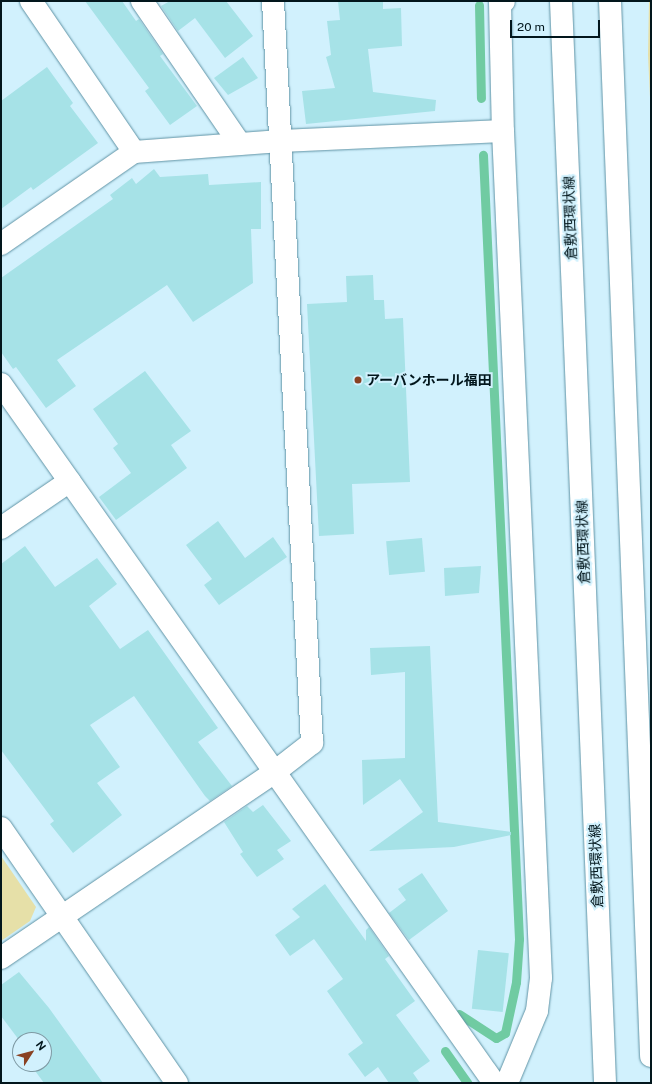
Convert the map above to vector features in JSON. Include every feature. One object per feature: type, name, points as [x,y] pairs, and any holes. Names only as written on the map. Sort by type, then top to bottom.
[{"type":"street","points":[[31,1],[134,152]]},
{"type":"street","points":[[142,1],[240,144]]},
{"type":"street","points":[[1,958],[276,771],[312,743],[273,1]]},
{"type":"street","points":[[504,1],[500,3],[503,131],[541,978],[537,1011],[507,1083]]},
{"type":"street","name":"倉敷西環状線","points":[[561,1],[605,1083]]},
{"type":"street","points":[[610,1],[651,1056]]},
{"type":"street","points":[[1,244],[134,152],[281,141],[503,131]]},
{"type":"street","points":[[1,384],[276,771],[494,1083]]},
{"type":"street","points":[[1,528],[70,480]]},
{"type":"street","points":[[1,828],[177,1083]]},
{"type":"shaded area","points":[[649,1],[651,1],[651,119],[648,55]]},
{"type":"shaded area","points":[[1,856],[36,907],[30,921],[1,941]]},
{"type":"building","points":[[85,1],[122,1],[136,21],[139,19],[163,54],[160,56],[197,106],[170,125],[145,91],[149,88]]},
{"type":"building","points":[[170,1],[226,1],[253,36],[225,58],[195,18],[178,31],[161,6]]},
{"type":"building","points":[[338,1],[383,1],[383,9],[401,8],[402,46],[368,49],[373,92],[436,100],[435,111],[306,124],[302,91],[335,88],[326,57],[331,55],[327,21],[340,20]]},
{"type":"building","points":[[243,57],[258,78],[228,95],[214,78]]},
{"type":"building","points":[[47,67],[73,103],[70,106],[98,143],[33,190],[31,187],[1,209],[1,101]]},
{"type":"building","points":[[154,169],[160,177],[208,174],[209,185],[261,182],[261,229],[251,229],[253,283],[193,322],[167,285],[57,360],[76,386],[46,408],[16,367],[13,369],[1,352],[1,278],[113,199],[110,195],[132,178],[136,184]]},
{"type":"building","name":"アーバンホール福田","points":[[373,275],[374,300],[384,300],[385,319],[403,318],[410,482],[352,484],[354,534],[319,536],[307,304],[347,302],[346,276]]},
{"type":"building","points":[[145,371],[191,431],[171,445],[187,468],[116,520],[99,497],[131,473],[113,448],[118,444],[93,409]]},
{"type":"building","points":[[218,521],[245,558],[273,537],[287,557],[219,605],[204,585],[212,579],[186,545]]},
{"type":"building","points":[[422,538],[425,572],[389,575],[386,541]]},
{"type":"building","points":[[25,546],[55,587],[97,558],[117,584],[89,606],[120,649],[148,630],[218,728],[198,742],[232,786],[210,801],[134,696],[90,725],[120,767],[97,783],[122,815],[73,853],[50,824],[54,821],[1,750],[1,564]]},
{"type":"building","points":[[481,566],[479,593],[445,596],[444,568]]},
{"type":"building","points":[[430,646],[438,822],[511,832],[511,835],[454,847],[369,851],[423,812],[400,779],[363,805],[362,760],[405,758],[405,672],[371,675],[370,648]]},
{"type":"building","points":[[263,805],[291,841],[277,850],[284,859],[257,877],[240,854],[243,852],[224,822],[247,806],[253,812]]},
{"type":"building","points":[[422,873],[448,911],[409,940],[389,913],[406,900],[398,889]]},
{"type":"building","points":[[325,884],[366,941],[366,930],[369,927],[389,956],[385,959],[415,1001],[396,1015],[430,1061],[413,1073],[420,1083],[389,1083],[378,1067],[365,1077],[348,1054],[363,1043],[327,991],[343,979],[314,939],[290,956],[275,935],[300,917],[292,909]]},
{"type":"building","points":[[478,950],[509,953],[503,1012],[472,1009]]},
{"type":"building","points":[[19,972],[49,1008],[103,1083],[44,1083],[36,1072],[52,1072],[52,1032],[13,1032],[1,1016],[1,985]]},
{"type":"waterway","points":[[479,5],[481,98]]},
{"type":"waterway","points":[[459,1014],[496,1038],[505,1033],[516,982],[519,939],[483,155]]},
{"type":"waterway","points":[[445,1051],[467,1083]]},
{"type":"place","name":"アーバンホール福田","points":[[358,380]]}]
